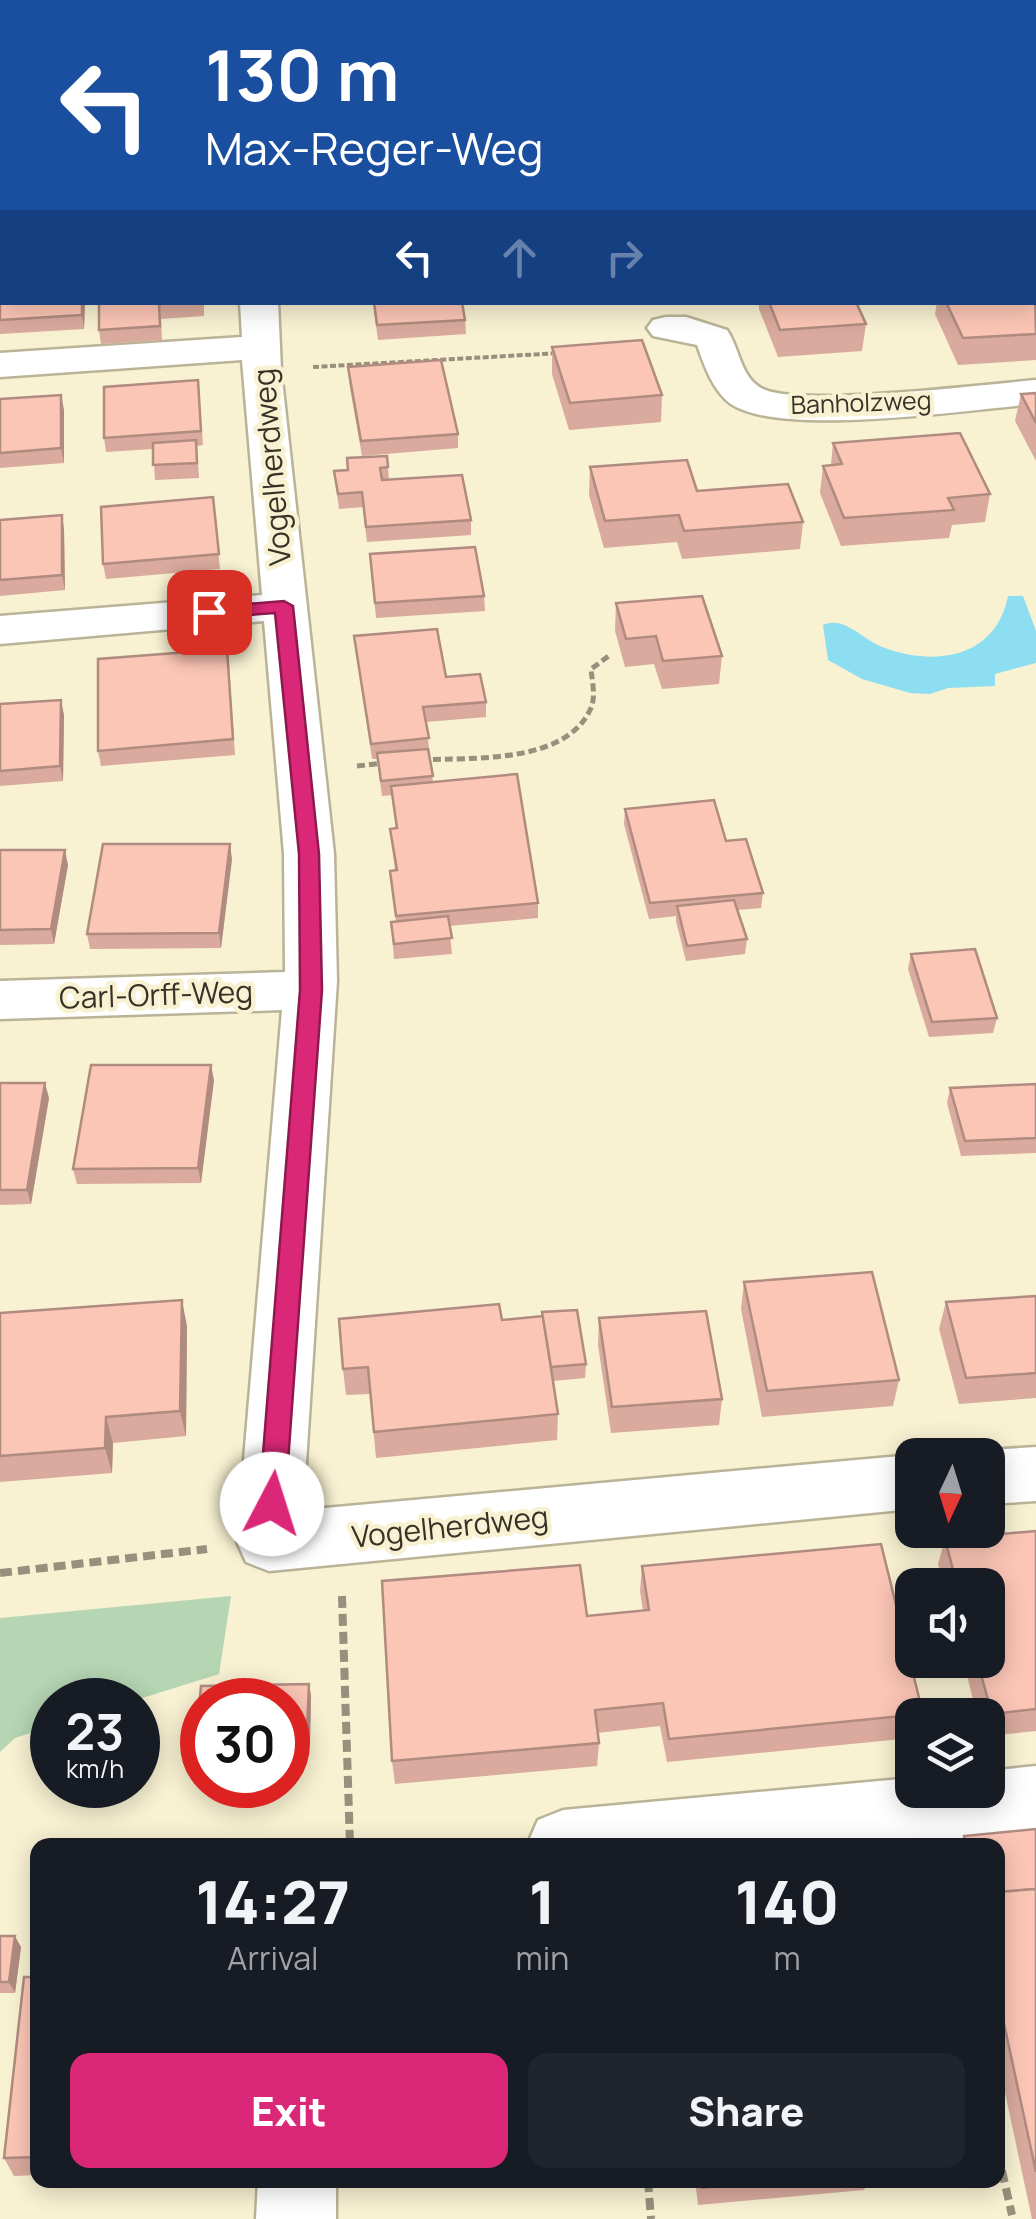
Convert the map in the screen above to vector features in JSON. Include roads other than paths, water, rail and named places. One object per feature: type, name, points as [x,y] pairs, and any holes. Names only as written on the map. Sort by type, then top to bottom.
[{"type":"street","name":"Vogelherdweg","points":[[259,305],[309,854],[311,990],[269,1542],[895,1484]]},
{"type":"street","name":"Banholzweg","points":[[666,328],[686,328],[714,338],[726,380],[744,396],[782,407],[810,409],[1036,392]]},
{"type":"street","points":[[0,365],[262,358]]},
{"type":"street","points":[[0,630],[284,606]]},
{"type":"street","name":"Carl-Orff-Weg","points":[[0,1000],[311,990]]},
{"type":"street","points":[[1005,1476],[1036,1474]]},
{"type":"street","points":[[637,1838],[1036,1800]]},
{"type":"street","points":[[296,2219],[298,2188]]},
{"type":"water","points":[[1008,596],[1023,596],[1036,631],[1036,663],[995,674],[995,686],[910,693],[862,679],[828,660],[823,625],[831,623],[839,623],[877,645],[905,654],[944,656],[961,652],[991,633]]}]
